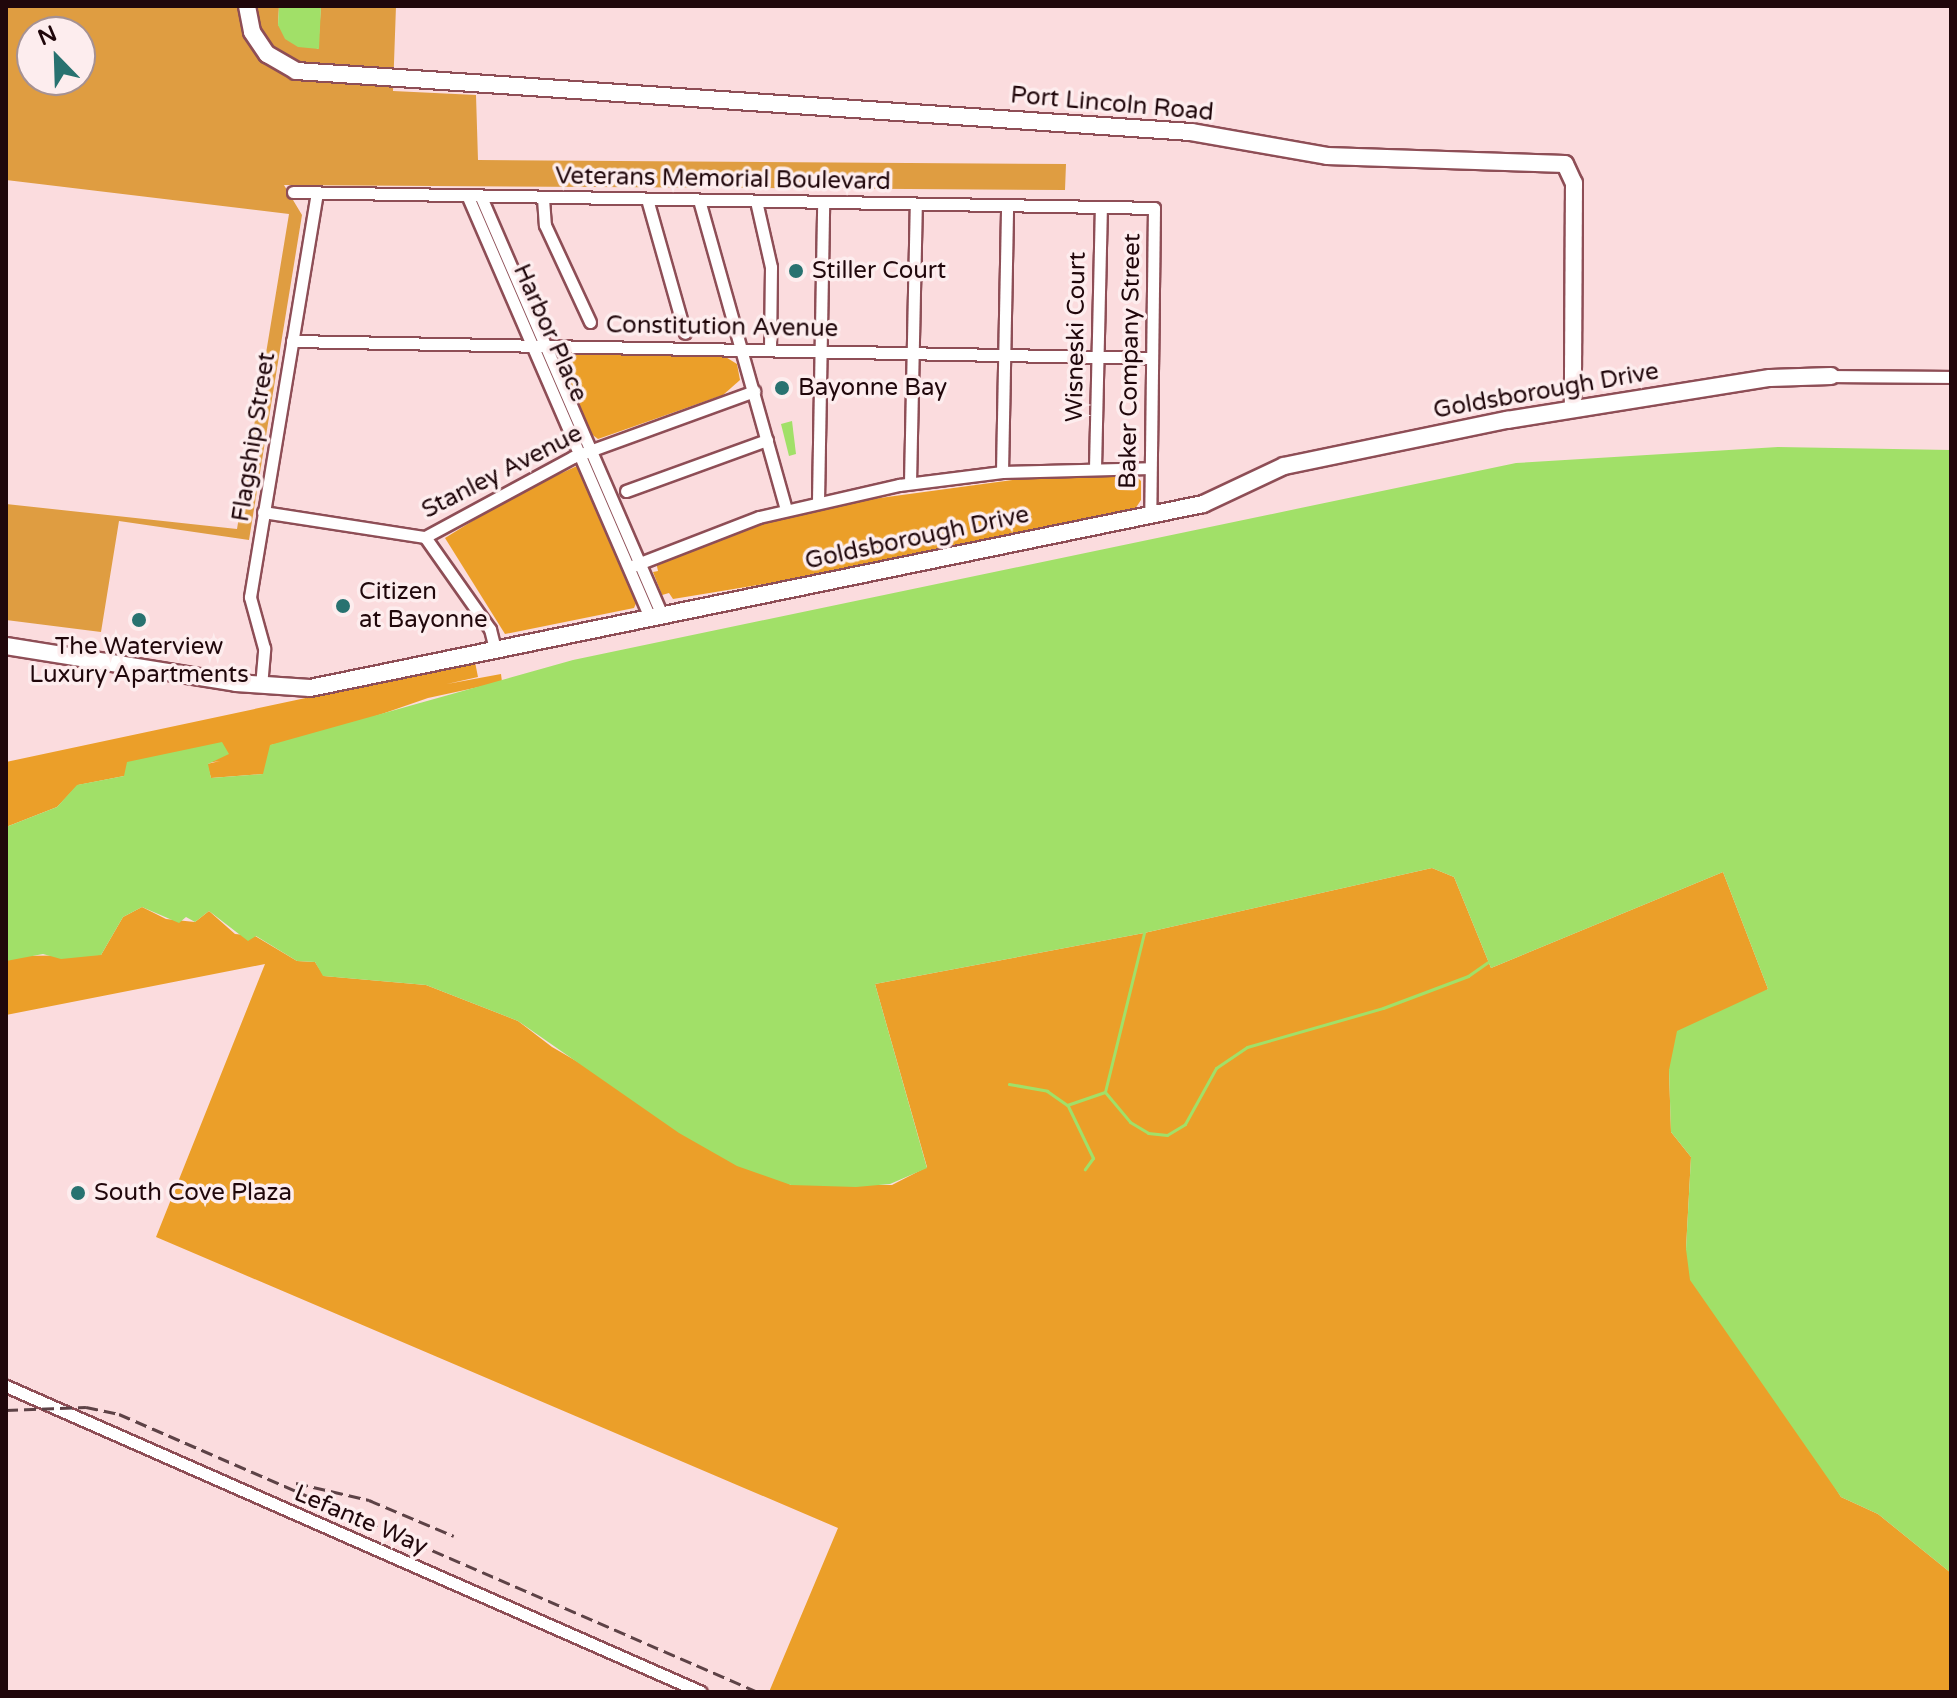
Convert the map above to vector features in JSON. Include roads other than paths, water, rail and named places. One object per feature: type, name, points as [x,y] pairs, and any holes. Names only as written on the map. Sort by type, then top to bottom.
[{"type":"street","name":"Port Lincoln Road","points":[[247,6],[252,32],[267,54],[296,71],[1191,132],[1327,156],[1557,162],[1574,176],[1573,408]]},
{"type":"street","name":"Veterans Memorial Boulevard","points":[[293,192],[1154,208]]},
{"type":"street","name":"Flagship Street","points":[[261,686],[263,641],[250,597],[317,193]]},
{"type":"street","name":"Harbor Place","points":[[475,197],[531,345],[630,567],[656,616]]},
{"type":"street","name":"Harbor Place","points":[[475,197],[642,561],[656,616]]},
{"type":"street","points":[[543,198],[545,225],[590,322]]},
{"type":"street","points":[[647,199],[685,333]]},
{"type":"street","points":[[699,200],[786,509]]},
{"type":"street","points":[[756,201],[771,267],[770,350]]},
{"type":"street","points":[[818,501],[823,203]]},
{"type":"street","points":[[910,483],[916,204]]},
{"type":"street","points":[[1002,472],[1007,206]]},
{"type":"street","name":"Wisneski Court","points":[[1095,468],[1101,207]]},
{"type":"street","name":"Baker Company Street","points":[[1150,514],[1154,208]]},
{"type":"street","name":"Constitution Avenue","points":[[292,341],[1151,358]]},
{"type":"street","name":"Goldsborough Drive","points":[[6,646],[261,686],[310,688],[1219,499],[1284,466],[1573,408],[1770,378],[1831,376]]},
{"type":"street","points":[[1831,376],[1951,377]]},
{"type":"street","name":"Stanley Avenue","points":[[263,512],[425,537],[580,454],[754,391]]},
{"type":"street","points":[[626,491],[767,440]]},
{"type":"street","points":[[630,567],[786,509],[910,483],[1002,472],[1150,468]]},
{"type":"street","points":[[425,537],[490,629],[495,649]]},
{"type":"street","name":"Lefante Way","points":[[6,1386],[701,1692]]},
{"type":"waterway","points":[[1144,933],[1105,1092],[1130,1122],[1148,1133],[1167,1135],[1185,1124],[1216,1068],[1247,1047],[1383,1008],[1468,976],[1488,962]]},
{"type":"waterway","points":[[1009,1084],[1047,1091],[1067,1105],[1105,1092]]},
{"type":"waterway","points":[[1068,1106],[1093,1158],[1085,1169]]},
{"type":"railway","points":[[6,1410],[86,1407],[119,1414],[758,1692]]},
{"type":"railway","points":[[296,1483],[369,1500],[454,1536]]},
{"type":"place","name":"Stiller Court","points":[[796,271]]},
{"type":"place","name":"Bayonne Bay","points":[[782,388]]},
{"type":"place","name":"Citizen at Bayonne","points":[[343,606]]},
{"type":"place","name":"The Waterview Luxury Apartments","points":[[139,620]]},
{"type":"place","name":"South Cove Plaza","points":[[78,1193]]}]
